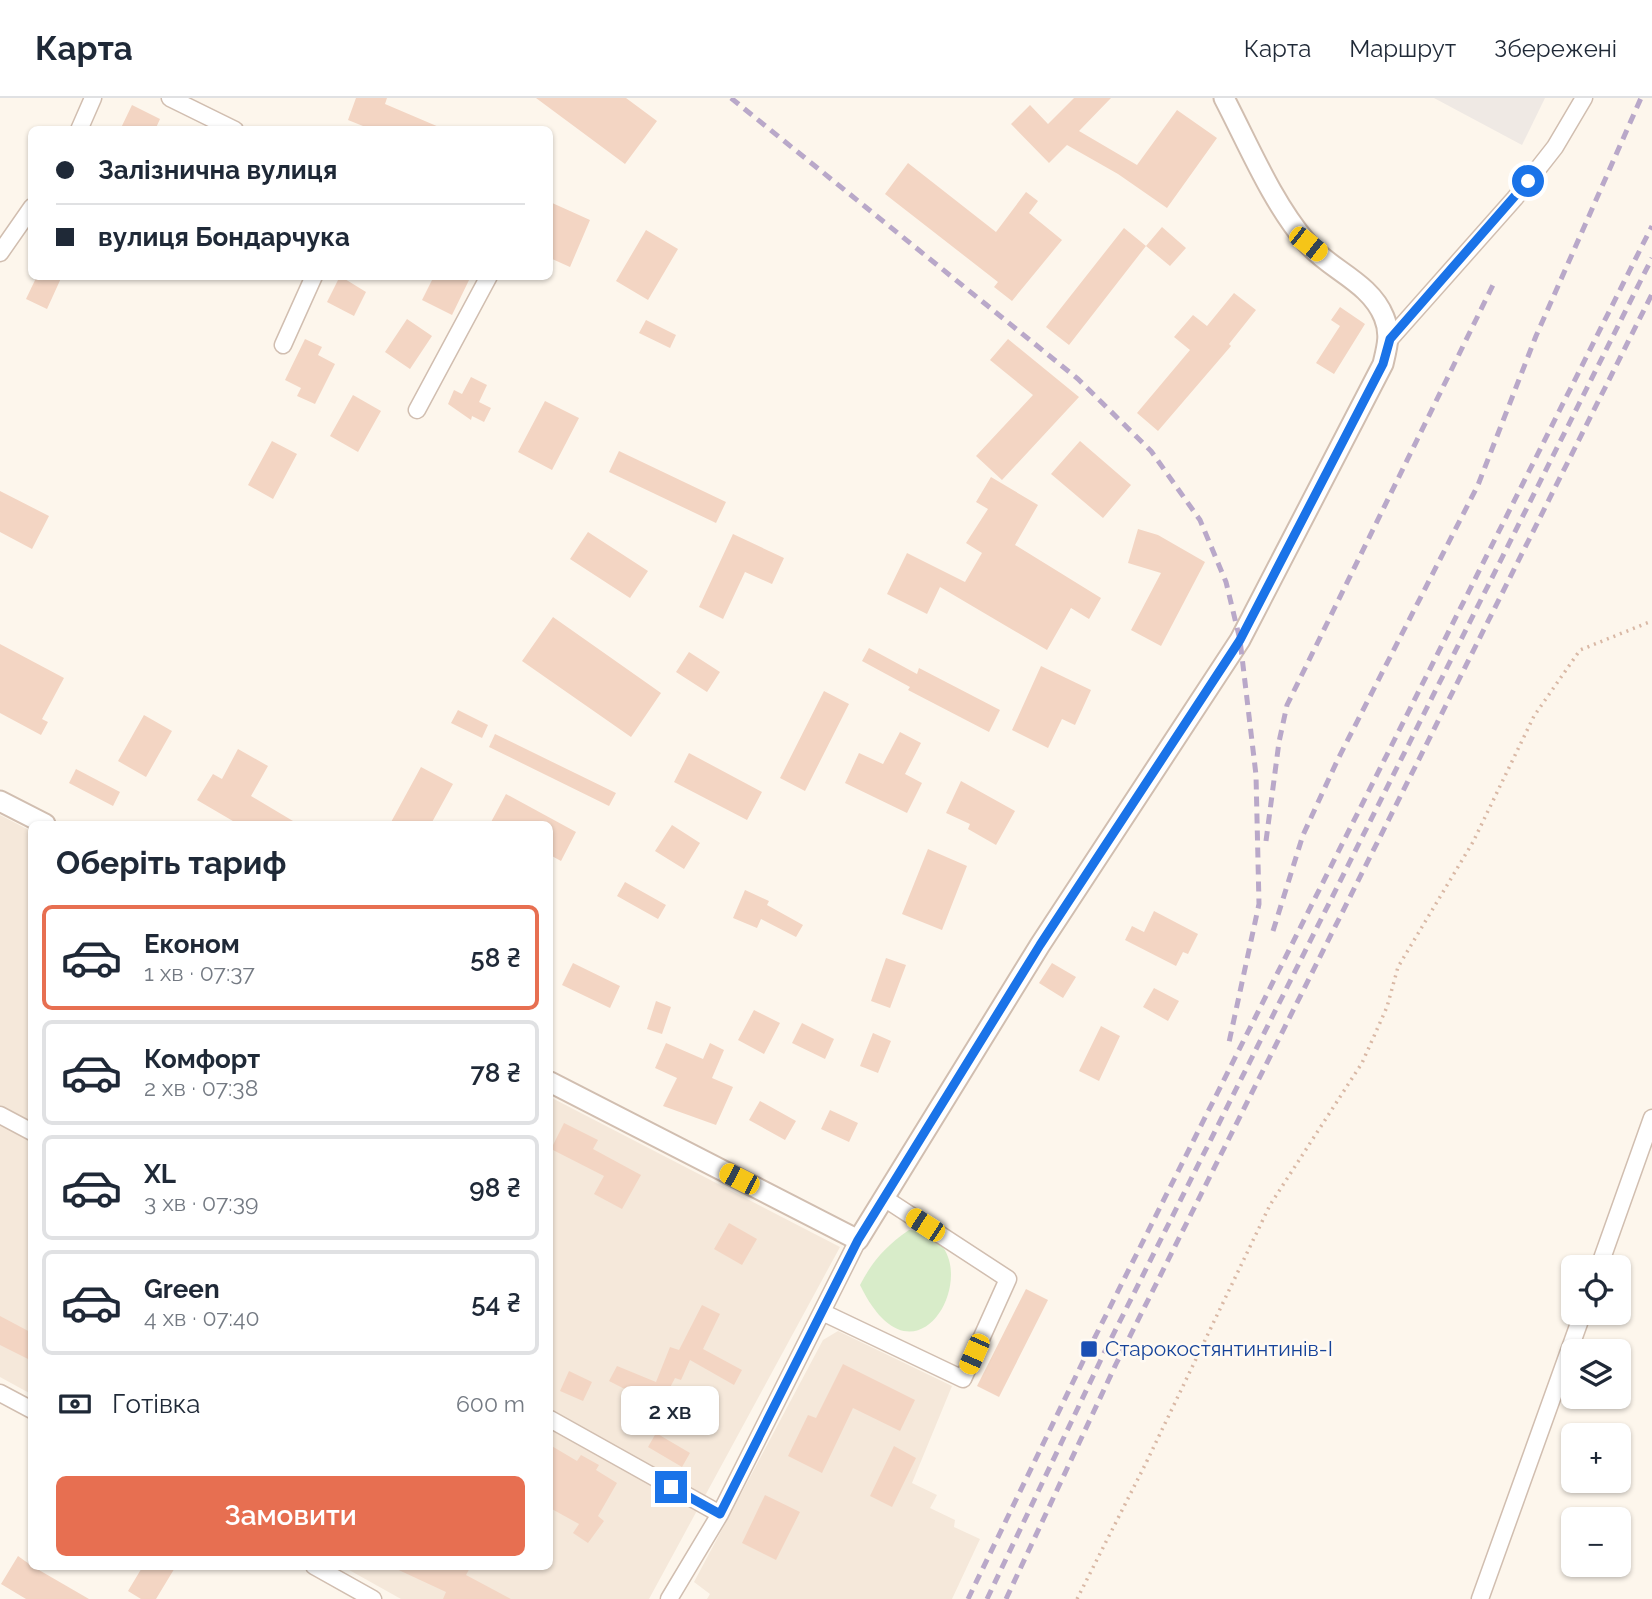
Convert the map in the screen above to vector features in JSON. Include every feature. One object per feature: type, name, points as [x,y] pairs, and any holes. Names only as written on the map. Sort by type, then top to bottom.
[{"type":"street","points":[[81,126],[93,98]]},
{"type":"street","points":[[170,98],[227,126]]},
{"type":"street","points":[[1224,98],[1282,207],[1308,244],[1369,293],[1384,317],[1390,339]]},
{"type":"street","points":[[670,1599],[720,1514],[858,1240],[1040,945],[1240,640],[1383,364],[1390,339],[1515,198],[1555,147],[1584,98]]},
{"type":"street","points":[[0,253],[28,213]]},
{"type":"street","points":[[283,345],[312,280]]},
{"type":"street","points":[[417,410],[487,280]]},
{"type":"street","points":[[0,801],[39,821]]},
{"type":"street","points":[[553,1084],[858,1240]]},
{"type":"street","points":[[0,1115],[28,1130]]},
{"type":"street","points":[[1603,1255],[1652,1118]]},
{"type":"street","points":[[821,1312],[963,1379],[1008,1279],[884,1198]]},
{"type":"street","points":[[1480,1599],[1578,1325]]},
{"type":"street","points":[[0,1393],[28,1408]]},
{"type":"street","points":[[553,1421],[720,1514]]},
{"type":"street","points":[[321,1570],[373,1599]]},
{"type":"path","points":[[1077,1599],[1146,1463],[1270,1205],[1362,1063],[1387,1007],[1398,967],[1473,842],[1534,716],[1580,650],[1652,621]]},
{"type":"shaded area","points":[[1434,98],[1545,98],[1522,145]]},
{"type":"shaded area","points":[[0,815],[28,829],[28,1392],[0,1377]]},
{"type":"shaded area","points":[[553,1099],[840,1247],[649,1599],[401,1599],[349,1570],[553,1570]]},
{"type":"shaded area","points":[[838,1331],[952,1386],[912,1483],[937,1495],[930,1508],[955,1520],[954,1527],[980,1539],[952,1599],[707,1599],[710,1594],[694,1582],[823,1340]]},
{"type":"green space","points":[[909,1230],[936,1240],[949,1260],[950,1284],[942,1308],[927,1326],[907,1331],[884,1320],[860,1285],[881,1254]]},
{"type":"building","points":[[356,98],[387,98],[385,104],[437,126],[363,126],[348,120]]},
{"type":"building","points":[[536,98],[626,98],[657,121],[625,164]]},
{"type":"building","points":[[1074,98],[1111,98],[1079,131],[1137,165],[1177,110],[1217,138],[1167,208],[1118,174],[1067,145],[1049,163],[1011,124],[1030,105],[1048,124]]},
{"type":"building","points":[[132,105],[160,119],[157,126],[122,126]]},
{"type":"building","points":[[908,163],[996,232],[1026,192],[1038,201],[1029,213],[1062,240],[1012,301],[994,287],[998,282],[885,194]]},
{"type":"building","points":[[553,203],[590,220],[570,267],[553,259]]},
{"type":"building","points":[[1162,227],[1186,248],[1170,266],[1146,246]]},
{"type":"building","points":[[1124,228],[1146,246],[1069,345],[1046,327]]},
{"type":"building","points":[[646,230],[678,249],[648,300],[616,281]]},
{"type":"building","points":[[35,280],[60,280],[47,309],[26,299]]},
{"type":"building","points":[[338,280],[346,280],[366,292],[354,316],[327,302]]},
{"type":"building","points":[[432,280],[469,280],[452,315],[422,300]]},
{"type":"building","points":[[1234,293],[1256,310],[1229,344],[1231,346],[1158,431],[1137,413],[1190,350],[1174,337],[1193,315],[1207,326]]},
{"type":"building","points":[[1340,307],[1365,324],[1334,374],[1316,363],[1340,326],[1331,320]]},
{"type":"building","points":[[407,319],[432,336],[410,369],[385,352]]},
{"type":"building","points":[[646,320],[676,335],[670,348],[639,333]]},
{"type":"building","points":[[305,339],[322,347],[318,355],[335,364],[315,404],[297,396],[301,388],[285,380]]},
{"type":"building","points":[[1008,339],[1079,397],[1002,480],[976,456],[1033,395],[990,360]]},
{"type":"building","points":[[471,377],[487,385],[479,402],[491,408],[484,422],[472,416],[471,420],[448,404],[454,390],[462,394]]},
{"type":"building","points":[[353,395],[381,411],[358,452],[330,436]]},
{"type":"building","points":[[545,401],[579,418],[552,470],[518,452]]},
{"type":"building","points":[[272,441],[297,454],[273,499],[248,485]]},
{"type":"building","points":[[1080,441],[1131,485],[1103,518],[1051,474]]},
{"type":"building","points":[[619,451],[726,502],[716,523],[609,472]]},
{"type":"building","points":[[991,477],[1038,505],[1015,545],[1101,598],[1089,619],[1071,608],[1047,650],[940,587],[927,614],[887,594],[907,553],[965,582],[982,553],[966,543],[988,509],[976,502]]},
{"type":"building","points":[[0,491],[49,516],[32,549],[0,532]]},
{"type":"building","points":[[1138,529],[1158,535],[1205,562],[1161,646],[1131,630],[1161,573],[1128,563]]},
{"type":"building","points":[[588,532],[648,571],[630,598],[570,559]]},
{"type":"building","points":[[733,534],[784,558],[772,584],[745,572],[723,619],[699,607]]},
{"type":"building","points":[[553,617],[661,693],[631,737],[522,661]]},
{"type":"building","points":[[0,644],[64,678],[42,719],[48,722],[41,735],[0,713]]},
{"type":"building","points":[[869,648],[917,674],[919,668],[1000,710],[989,732],[908,690],[910,687],[862,661]]},
{"type":"building","points":[[689,652],[720,672],[707,692],[676,672]]},
{"type":"building","points":[[1041,666],[1091,690],[1075,725],[1062,719],[1048,748],[1012,730]]},
{"type":"building","points":[[824,691],[849,704],[805,791],[780,778]]},
{"type":"building","points":[[458,710],[488,725],[482,738],[451,723]]},
{"type":"building","points":[[144,715],[172,731],[146,777],[118,761]]},
{"type":"building","points":[[900,732],[921,743],[905,774],[922,783],[907,813],[845,783],[859,753],[883,764]]},
{"type":"building","points":[[495,734],[616,793],[609,806],[489,747]]},
{"type":"building","points":[[238,749],[268,766],[251,796],[293,821],[233,821],[197,800],[213,774],[222,779]]},
{"type":"building","points":[[689,753],[762,792],[747,820],[674,782]]},
{"type":"building","points":[[421,767],[453,784],[433,821],[392,821]]},
{"type":"building","points":[[76,769],[120,792],[113,806],[69,783]]},
{"type":"building","points":[[961,781],[1015,811],[996,845],[968,829],[970,824],[946,813]]},
{"type":"building","points":[[506,794],[576,832],[561,861],[553,857],[553,821],[492,821]]},
{"type":"building","points":[[672,825],[700,843],[684,869],[655,851]]},
{"type":"building","points":[[928,849],[967,866],[942,930],[902,914]]},
{"type":"building","points":[[625,882],[666,905],[658,919],[617,896]]},
{"type":"building","points":[[745,890],[769,901],[767,905],[803,925],[796,937],[761,919],[757,928],[733,918]]},
{"type":"building","points":[[1154,911],[1198,934],[1188,954],[1183,952],[1176,966],[1125,940],[1132,926],[1144,932]]},
{"type":"building","points":[[886,958],[906,965],[890,1008],[871,1001]]},
{"type":"building","points":[[573,963],[620,986],[610,1008],[562,985]]},
{"type":"building","points":[[1052,963],[1076,977],[1063,998],[1039,983]]},
{"type":"building","points":[[1154,988],[1179,1001],[1168,1021],[1143,1007]]},
{"type":"building","points":[[656,1001],[671,1007],[662,1034],[647,1029]]},
{"type":"building","points":[[754,1010],[780,1023],[764,1054],[738,1040]]},
{"type":"building","points":[[802,1023],[834,1039],[825,1059],[792,1043]]},
{"type":"building","points":[[1101,1026],[1120,1036],[1099,1081],[1079,1071]]},
{"type":"building","points":[[873,1033],[891,1041],[878,1073],[860,1066]]},
{"type":"building","points":[[666,1043],[703,1059],[710,1043],[724,1050],[712,1078],[733,1087],[716,1125],[663,1106],[677,1078],[655,1068]]},
{"type":"building","points":[[760,1101],[796,1121],[785,1140],[749,1120]]},
{"type":"building","points":[[830,1110],[858,1123],[849,1142],[821,1129]]},
{"type":"building","points":[[564,1123],[598,1140],[593,1149],[641,1175],[622,1209],[594,1194],[604,1176],[553,1150]]},
{"type":"building","points":[[729,1223],[757,1239],[742,1265],[714,1249]]},
{"type":"building","points":[[1026,1289],[1048,1300],[999,1397],[977,1386]]},
{"type":"building","points":[[702,1305],[720,1314],[703,1349],[742,1370],[734,1385],[690,1360],[681,1380],[675,1378],[660,1407],[609,1381],[617,1366],[656,1382],[670,1347],[679,1350]]},
{"type":"building","points":[[0,1316],[28,1331],[28,1359],[0,1345]]},
{"type":"building","points":[[843,1364],[915,1400],[900,1431],[853,1408],[822,1473],[788,1456],[808,1415],[816,1418]]},
{"type":"building","points":[[569,1371],[592,1382],[583,1401],[560,1391]]},
{"type":"building","points":[[656,1433],[690,1453],[682,1467],[648,1447]]},
{"type":"building","points":[[894,1446],[916,1458],[892,1507],[870,1496]]},
{"type":"building","points":[[553,1447],[577,1461],[581,1455],[599,1465],[596,1470],[617,1483],[598,1516],[604,1521],[588,1543],[573,1533],[579,1524],[553,1510]]},
{"type":"building","points":[[765,1495],[800,1512],[776,1560],[742,1543]]},
{"type":"building","points":[[18,1556],[28,1563],[28,1570],[39,1570],[89,1599],[26,1599],[1,1584]]},
{"type":"building","points":[[141,1570],[174,1570],[156,1599],[141,1599],[128,1591]]},
{"type":"building","points":[[399,1570],[469,1570],[466,1575],[511,1599],[443,1599],[446,1592]]},
{"type":"railway","points":[[731,98],[1078,379],[1151,451],[1200,520],[1226,582],[1240,640],[1256,775],[1259,904],[1228,1047]]},
{"type":"railway","points":[[1273,931],[1303,835],[1338,759],[1478,485],[1536,336],[1641,98]]},
{"type":"railway","points":[[968,1599],[1089,1349],[1652,226]]},
{"type":"railway","points":[[987,1599],[1105,1351],[1652,258]]},
{"type":"railway","points":[[1266,841],[1279,742],[1287,705],[1493,285]]},
{"type":"railway","points":[[1006,1599],[1116,1364],[1652,294]]},
{"type":"place","name":"Старокостянтинтинів-І","points":[[1089,1349]]},
{"type":"route","points":[[671,1487],[720,1514],[858,1240],[1040,945],[1240,640],[1383,364],[1390,339],[1528,181]]}]
